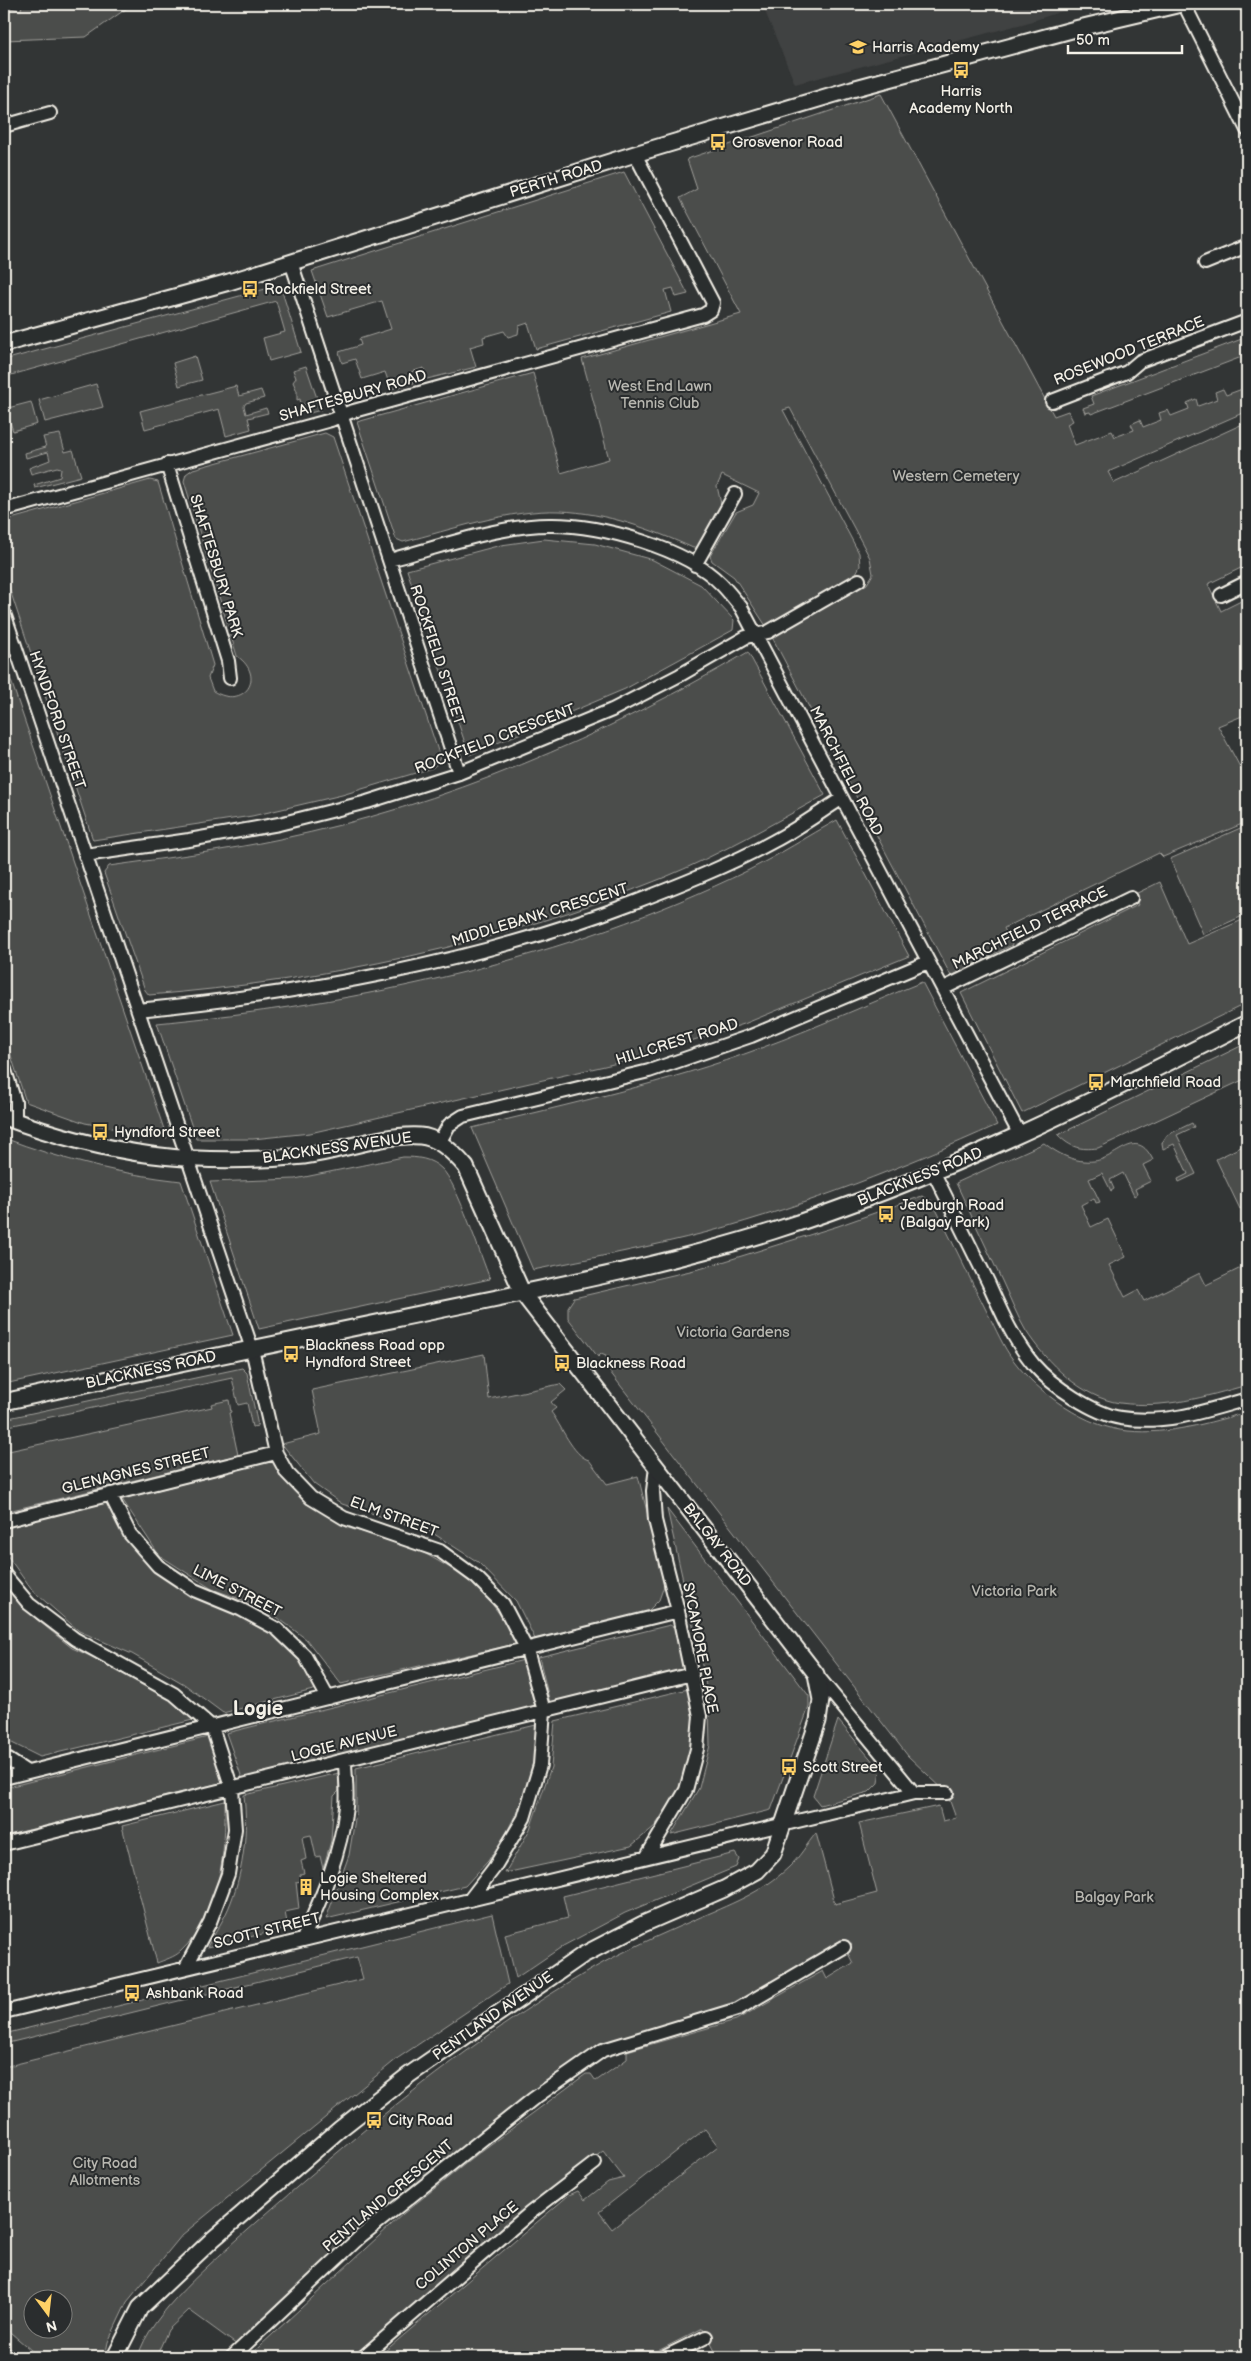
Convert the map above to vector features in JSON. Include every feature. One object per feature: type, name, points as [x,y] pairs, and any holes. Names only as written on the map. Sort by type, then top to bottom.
[{"type":"street","name":"PERTH ROAD","points":[[4,344],[230,282],[635,154],[852,89],[1079,28],[1183,4]]},
{"type":"street","points":[[1183,4],[1247,130]]},
{"type":"street","points":[[4,126],[50,114]]},
{"type":"street","name":"SHAFTESBURY ROAD","points":[[4,510],[694,317],[710,310],[713,304],[635,154]]},
{"type":"street","points":[[1205,263],[1247,246]]},
{"type":"street","name":"ROCKFIELD STREET","points":[[290,262],[459,774]]},
{"type":"street","name":"ROSEWOOD TERRACE","points":[[1052,401],[1127,372],[1140,361],[1247,321]]},
{"type":"street","name":"SHAFTESBURY PARK","points":[[167,464],[228,661],[230,678]]},
{"type":"street","points":[[695,565],[735,494]]},
{"type":"street","name":"MARCHFIELD ROAD","points":[[389,560],[497,532],[552,525],[611,532],[656,546],[695,565],[720,583],[741,607],[1020,1135]]},
{"type":"street","name":"ROCKFIELD CRESCENT","points":[[85,854],[189,840],[279,824],[367,802],[459,774],[612,710],[680,675],[746,637],[768,632],[859,580]]},
{"type":"street","points":[[1221,595],[1247,582]]},
{"type":"street","name":"HYNDFORD STREET","points":[[4,613],[9,646],[85,854],[252,1349]]},
{"type":"street","name":"MIDDLEBANK CRESCENT","points":[[138,1010],[222,1002],[314,988],[400,972],[496,948],[588,920],[687,882],[775,841],[841,799]]},
{"type":"street","name":"MARCHFIELD TERRACE","points":[[944,988],[1131,898]]},
{"type":"street","name":"HILLCREST ROAD","points":[[440,1144],[449,1125],[463,1116],[648,1071],[751,1036],[928,962]]},
{"type":"street","name":"BLACKNESS ROAD","points":[[4,1402],[523,1294],[726,1246],[832,1212],[934,1173],[1020,1135],[1247,1023]]},
{"type":"street","points":[[4,1067],[15,1102],[10,1119]]},
{"type":"street","name":"BLACKNESS AVENUE","points":[[10,1119],[74,1141],[137,1154],[189,1160],[243,1161],[307,1155],[397,1136],[422,1136],[440,1144],[466,1166],[523,1294]]},
{"type":"street","points":[[934,1173],[1015,1340],[1035,1366],[1061,1388],[1088,1406],[1119,1418],[1157,1420],[1198,1413],[1247,1398]]},
{"type":"street","name":"BALGAY ROAD","points":[[523,1294],[816,1674],[914,1793]]},
{"type":"street","name":"ELM STREET","points":[[252,1349],[276,1452],[286,1473],[311,1498],[344,1518],[440,1551],[477,1578],[503,1604],[527,1650],[544,1711],[540,1765],[524,1818],[494,1868],[471,1898]]},
{"type":"street","name":"GLENAGNES STREET","points":[[4,1520],[276,1452]]},
{"type":"street","name":"SYCAMORE PLACE","points":[[647,1856],[686,1790],[698,1749],[700,1716],[678,1611],[655,1520],[653,1491],[656,1467]]},
{"type":"street","name":"LIME STREET","points":[[110,1494],[130,1534],[158,1566],[194,1590],[240,1609],[277,1629],[305,1656],[328,1698]]},
{"type":"street","points":[[4,1574],[29,1604],[75,1639],[174,1694],[212,1727],[232,1789],[235,1830],[228,1874],[210,1922],[186,1967]]},
{"type":"street","points":[[4,1778],[527,1650],[678,1611]]},
{"type":"street","name":"LOGIE AVENUE","points":[[4,1844],[692,1674]]},
{"type":"street","name":"PENTLAND AVENUE","points":[[115,2357],[140,2308],[213,2239],[340,2129],[409,2075],[583,1955],[643,1924],[724,1889],[757,1871],[773,1854],[818,1721],[821,1700],[816,1674]]},
{"type":"street","points":[[4,1757],[27,1772]]},
{"type":"street","points":[[303,1939],[322,1898],[336,1856],[346,1806],[345,1760]]},
{"type":"street","name":"SCOTT STREET","points":[[4,2012],[471,1898],[914,1793],[947,1793]]},
{"type":"street","name":"PENTLAND CRESCENT","points":[[232,2357],[361,2236],[533,2099],[603,2050],[738,2009],[844,1947]]},
{"type":"street","name":"COLINTON PLACE","points":[[363,2357],[530,2213],[595,2163]]},
{"type":"street","points":[[665,2357],[706,2337]]},
{"type":"shaded area","name":"Harris Academy","points":[[762,4],[1084,4],[1026,23],[795,84]]},
{"type":"green space","points":[[22,4],[141,4],[130,6],[86,37],[4,40],[4,7],[21,10]]},
{"type":"green space","points":[[881,94],[1054,416],[1068,411],[1073,421],[1067,424],[1075,445],[1112,431],[1115,437],[1134,430],[1131,424],[1140,420],[1143,427],[1161,420],[1159,413],[1168,410],[1171,416],[1189,409],[1187,403],[1196,399],[1198,406],[1217,399],[1215,392],[1223,389],[1226,395],[1245,388],[1243,382],[1247,380],[1247,411],[1108,472],[1114,483],[1247,422],[1247,565],[1208,584],[1221,611],[1247,598],[1247,714],[1218,726],[1247,780],[1247,822],[1163,857],[1159,853],[1004,928],[1012,945],[951,976],[772,637],[867,584],[873,574],[870,558],[790,408],[783,410],[859,553],[860,566],[855,575],[766,626],[734,577],[712,561],[710,556],[736,512],[753,505],[759,493],[722,475],[717,486],[721,504],[698,546],[693,548],[661,534],[628,523],[595,515],[560,511],[521,513],[460,526],[403,542],[396,539],[357,422],[533,373],[561,473],[609,459],[582,359],[741,314],[680,198],[697,189],[687,159]]},
{"type":"green space","points":[[624,172],[688,294],[676,297],[673,288],[665,290],[671,312],[536,349],[528,323],[519,326],[518,334],[508,337],[504,331],[483,337],[484,343],[470,347],[476,367],[427,379],[424,368],[411,372],[414,383],[391,389],[385,372],[362,379],[355,359],[342,363],[339,352],[361,345],[359,339],[391,329],[382,301],[328,317],[312,271]]},
{"type":"green space","points":[[280,285],[301,352],[269,361],[263,338],[285,332],[276,301],[4,377],[4,360]]},
{"type":"green space","points":[[1247,337],[1247,355],[1091,414],[1090,412],[1085,413],[1083,408],[1094,404],[1091,396]]},
{"type":"green space","points":[[195,356],[202,380],[179,386],[173,363]]},
{"type":"green space","points":[[306,366],[321,410],[306,414],[304,404],[301,405],[300,399],[297,400],[297,391],[293,382],[296,378],[293,370]]},
{"type":"green space","points":[[96,384],[103,407],[45,422],[39,400]]},
{"type":"green space","points":[[236,386],[239,396],[261,390],[264,398],[246,403],[244,406],[246,414],[266,408],[268,413],[248,418],[251,429],[226,436],[219,409],[145,429],[140,411]]},
{"type":"green space","points":[[31,402],[37,424],[13,431],[9,419],[4,420],[4,409]]},
{"type":"green space","points":[[325,433],[333,437],[440,757],[437,764],[432,768],[342,795],[252,816],[93,840],[4,572],[4,521],[150,480],[158,482],[213,665],[208,678],[213,691],[224,696],[242,694],[248,689],[251,681],[250,673],[246,664],[237,656],[184,481],[186,474],[193,469]]},
{"type":"green space","points":[[60,434],[65,452],[73,450],[81,476],[35,488],[34,485],[60,477],[61,468],[57,467],[31,474],[29,468],[50,460],[48,452],[26,458],[25,453],[46,447],[43,437]]},
{"type":"green space","points":[[544,539],[595,544],[653,560],[701,585],[734,620],[733,630],[625,689],[469,755],[407,570],[501,545]]},
{"type":"green space","points":[[748,652],[825,795],[745,839],[684,869],[601,901],[539,922],[410,956],[346,969],[215,989],[149,995],[145,990],[104,873],[109,866],[216,851],[280,839],[342,825],[462,787],[522,765],[580,740],[693,683]]},
{"type":"green space","points":[[4,666],[6,666],[167,1138],[85,1123],[26,1102],[4,1034]]},
{"type":"green space","points":[[837,820],[909,956],[744,1024],[631,1060],[310,1133],[253,1139],[196,1139],[157,1023],[309,1004],[385,990],[460,973],[534,953],[607,929],[679,902],[749,870]]},
{"type":"green space","points":[[1245,826],[1247,832],[1247,914],[1203,934],[1170,859]]},
{"type":"green space","points":[[1160,882],[1187,944],[1247,918],[1247,1003],[1022,1113],[961,993],[1138,905],[1133,895]]},
{"type":"green space","points":[[922,982],[997,1125],[926,1156],[782,1210],[664,1243],[533,1270],[472,1128],[618,1092],[726,1061]]},
{"type":"green space","points":[[1247,1043],[1247,1078],[1098,1148],[1086,1149],[1076,1147],[1067,1143],[1058,1135]]},
{"type":"green space","points":[[1192,1123],[1194,1127],[1177,1135],[1196,1174],[1179,1182],[1178,1179],[1188,1174],[1174,1144],[1163,1149],[1162,1143],[1167,1135]]},
{"type":"green space","points":[[4,1138],[47,1153],[91,1165],[181,1181],[233,1335],[4,1384]]},
{"type":"green space","points":[[1044,1143],[1067,1157],[1080,1161],[1103,1159],[1126,1147],[1140,1145],[1147,1150],[1153,1160],[1143,1165],[1151,1181],[1135,1189],[1137,1194],[1134,1196],[1123,1173],[1110,1180],[1114,1189],[1111,1191],[1102,1173],[1089,1179],[1100,1202],[1096,1203],[1094,1198],[1081,1205],[1091,1227],[1108,1219],[1126,1257],[1109,1265],[1125,1297],[1138,1290],[1144,1301],[1200,1273],[1206,1285],[1247,1265],[1247,1385],[1185,1401],[1153,1404],[1120,1403],[1106,1400],[1079,1386],[1066,1377],[1044,1355],[1026,1331],[956,1183]]},
{"type":"green space","points":[[1247,1144],[1247,1205],[1240,1209],[1216,1159]]},
{"type":"green space","points":[[403,1157],[429,1160],[438,1165],[448,1177],[455,1189],[490,1279],[259,1329],[210,1182],[295,1179]]},
{"type":"green space","points":[[922,1196],[932,1201],[1006,1350],[1036,1385],[1080,1416],[1112,1428],[1143,1432],[1173,1430],[1247,1412],[1247,2357],[718,2357],[703,2328],[646,2357],[378,2357],[569,2195],[578,2191],[585,2200],[608,2182],[624,2178],[603,2151],[527,2209],[354,2357],[248,2357],[404,2213],[480,2152],[586,2074],[591,2074],[596,2081],[627,2059],[627,2051],[736,2020],[823,1971],[827,1979],[853,1963],[841,1940],[733,2004],[598,2046],[464,2145],[367,2224],[237,2345],[189,2310],[168,2330],[156,2357],[138,2357],[155,2323],[169,2306],[202,2272],[248,2230],[329,2159],[414,2091],[457,2058],[546,1997],[617,1955],[732,1903],[768,1884],[789,1867],[816,1833],[835,1904],[877,1893],[859,1823],[939,1806],[943,1821],[956,1818],[947,1793],[908,1756],[603,1363],[606,1361],[606,1356],[601,1354],[598,1357],[568,1318],[568,1307],[574,1298],[703,1268],[838,1226]],"holes":[[[705,2129],[718,2146],[612,2229],[599,2212]]]},
{"type":"green space","points":[[484,1354],[489,1399],[560,1384],[566,1390],[551,1402],[556,1408],[551,1412],[578,1453],[589,1460],[607,1484],[638,1476],[665,1583],[659,1600],[646,1613],[535,1639],[516,1601],[478,1562],[431,1532],[342,1504],[314,1484],[282,1444],[321,1434],[312,1390]]},
{"type":"green space","points":[[242,1368],[247,1373],[258,1426],[252,1427],[247,1403],[238,1405],[232,1378],[4,1427],[4,1419]]},
{"type":"green space","points":[[229,1400],[231,1412],[229,1413],[238,1455],[4,1512],[4,1452],[212,1407],[211,1404]]},
{"type":"green space","points":[[272,1461],[303,1500],[348,1528],[410,1545],[468,1578],[489,1600],[507,1624],[515,1644],[341,1684],[306,1639],[265,1608],[212,1589],[159,1555],[122,1499]]},
{"type":"green space","points":[[107,1502],[126,1537],[153,1570],[193,1596],[272,1630],[301,1658],[317,1689],[223,1713],[184,1684],[132,1654],[79,1631],[31,1589],[4,1551],[4,1527]]},
{"type":"green space","points":[[667,1509],[809,1696],[809,1707],[771,1810],[671,1835],[699,1788],[710,1745],[709,1705],[704,1674]]},
{"type":"green space","points":[[4,1582],[35,1618],[72,1648],[120,1669],[167,1696],[197,1719],[40,1757],[4,1739]]},
{"type":"green space","points":[[670,1625],[675,1628],[684,1666],[681,1671],[550,1703],[539,1657]]},
{"type":"green space","points":[[524,1660],[536,1706],[242,1778],[226,1733]]},
{"type":"green space","points":[[688,1689],[694,1721],[692,1748],[680,1788],[655,1826],[631,1846],[505,1873],[530,1829],[551,1767],[555,1721]]},
{"type":"green space","points":[[838,1720],[880,1770],[878,1783],[869,1792],[820,1805],[813,1796]]},
{"type":"green space","points":[[536,1725],[534,1763],[523,1799],[507,1832],[488,1861],[465,1886],[326,1919],[349,1855],[356,1813],[356,1768]]},
{"type":"green space","points":[[208,1737],[224,1782],[4,1836],[4,1788]]},
{"type":"green space","points":[[339,1773],[339,1791],[334,1796],[331,1841],[323,1869],[320,1856],[316,1857],[311,1835],[302,1837],[306,1859],[301,1861],[304,1873],[300,1874],[301,1881],[296,1882],[299,1909],[285,1912],[288,1928],[207,1947],[229,1908],[239,1876],[245,1835],[244,1795]]},
{"type":"green space","points":[[225,1801],[222,1861],[212,1901],[194,1936],[179,1953],[157,1963],[122,1826]]},
{"type":"green space","points":[[735,1853],[739,1859],[736,1867],[625,1913],[563,1946],[516,1978],[505,1934],[568,1918],[563,1896]]},
{"type":"green space","name":"City Road Allotments","points":[[492,1914],[508,1984],[398,2058],[182,2235],[127,2302],[108,2342],[105,2357],[39,2357],[4,2327],[4,2067],[363,1979],[357,1957],[4,2044],[4,2034]]},
{"type":"place","name":"Harris Academy","points":[[858,47]]},
{"type":"place","name":"Harris Academy North","points":[[961,70]]},
{"type":"place","name":"Grosvenor Road","points":[[718,142]]},
{"type":"place","name":"Rockfield Street","points":[[250,289]]},
{"type":"place","name":"Marchfield Road","points":[[1096,1082]]},
{"type":"place","name":"Hyndford Street","points":[[100,1132]]},
{"type":"place","name":"Jedburgh Road (Balgay Park)","points":[[886,1214]]},
{"type":"place","name":"Blackness Road opp Hyndford Street","points":[[291,1354]]},
{"type":"place","name":"Blackness Road","points":[[562,1363]]},
{"type":"place","name":"Scott Street","points":[[789,1767]]},
{"type":"place","name":"Logie Sheltered Housing Complex","points":[[306,1887]]},
{"type":"place","name":"Ashbank Road","points":[[132,1993]]},
{"type":"place","name":"City Road","points":[[374,2120]]},
{"type":"district","name":"Logie","points":[[258,1709]]},
{"type":"park label","name":"West End Lawn Tennis Club","points":[[660,394]]},
{"type":"park label","name":"Western Cemetery","points":[[956,476]]},
{"type":"park label","name":"Victoria Gardens","points":[[733,1332]]},
{"type":"park label","name":"Victoria Park","points":[[1014,1591]]},
{"type":"park label","name":"Balgay Park","points":[[1114,1897]]}]
